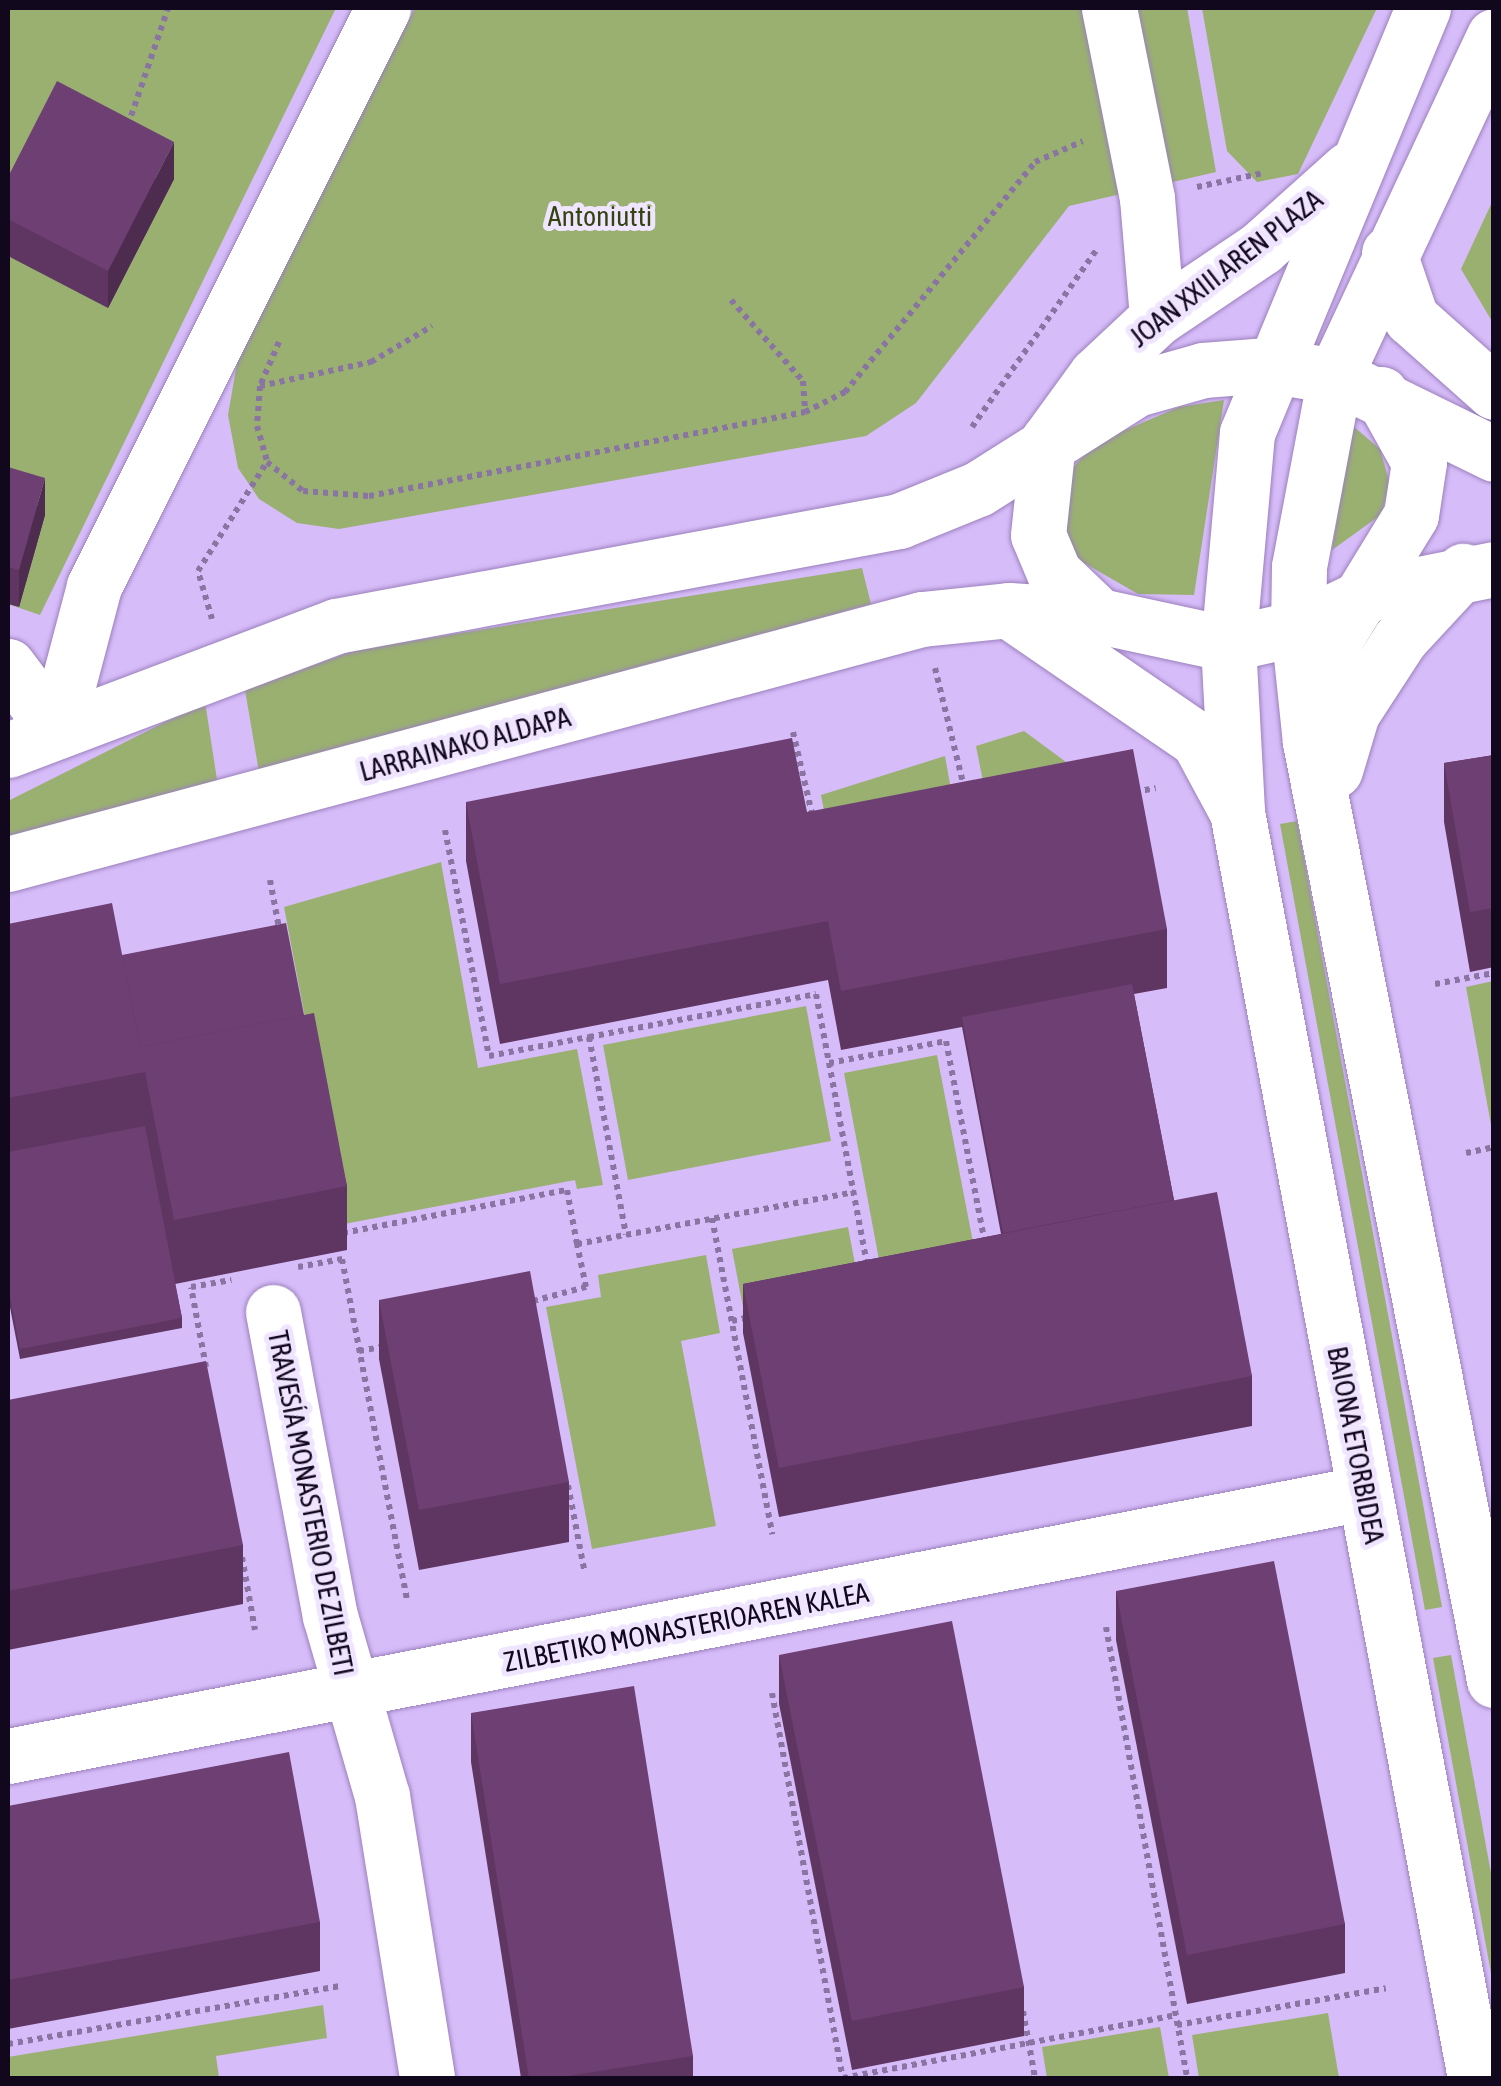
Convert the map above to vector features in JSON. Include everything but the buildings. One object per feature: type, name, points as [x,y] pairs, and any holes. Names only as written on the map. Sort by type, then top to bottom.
[{"type":"street","points":[[32,740],[94,586],[383,8]]},
{"type":"street","points":[[1109,8],[1151,223],[1157,318]]},
{"type":"street","points":[[1349,169],[1423,8]]},
{"type":"street","points":[[1494,36],[1389,253],[1358,385],[1299,566],[1298,628],[1310,742],[1327,797],[1494,1680]]},
{"type":"street","name":"JOAN XXIII.AREN PLAZA","points":[[1099,616],[1054,573],[1038,535],[1048,441],[1096,374],[1157,318],[1261,248],[1349,169]]},
{"type":"street","name":"JOAN XXIII.AREN PLAZA","points":[[1236,812],[1228,644],[1247,433],[1268,365],[1349,169]]},
{"type":"street","points":[[1389,253],[1411,318],[1494,392]]},
{"type":"street","name":"JOAN XXIII.AREN PLAZA","points":[[32,740],[336,626],[899,521],[978,489],[1048,441],[1136,389],[1268,365],[1358,385],[1494,454]]},
{"type":"street","points":[[1310,742],[1336,639],[1369,594],[1412,515],[1419,462],[1358,385]]},
{"type":"street","points":[[922,619],[1008,610],[1099,616],[1228,644],[1298,628],[1369,594],[1478,570]]},
{"type":"street","points":[[1327,797],[1352,713],[1400,639],[1478,570]]},
{"type":"street","points":[[1008,610],[1198,740],[1236,812]]},
{"type":"street","name":"LARRAINAKO ALDAPA","points":[[8,864],[922,619]]},
{"type":"street","points":[[8,666],[32,740]]},
{"type":"street","name":"BAIONA ETORBIDEA","points":[[1236,812],[1474,2078]]},
{"type":"street","name":"TRAVESÍA MONASTERIO DE ZILBETI","points":[[273,1312],[348,1693],[382,1796],[427,2078]]},
{"type":"street","name":"ZILBETIKO MONASTERIOAREN KALEA","points":[[8,1756],[1364,1493]]},
{"type":"path","points":[[123,138],[168,8]]},
{"type":"path","points":[[267,462],[303,491],[369,496],[806,412],[845,392],[1035,162],[1130,120]]},
{"type":"path","points":[[961,444],[1103,240],[1151,223]]},
{"type":"path","points":[[731,300],[803,381],[806,412]]},
{"type":"path","points":[[260,386],[371,362],[432,326]]},
{"type":"path","points":[[216,632],[198,571],[267,462],[260,386],[284,332]]},
{"type":"path","points":[[922,619],[968,804]]},
{"type":"path","points":[[793,732],[817,837]]},
{"type":"path","points":[[1120,795],[1156,788]]},
{"type":"path","points":[[445,830],[489,1056],[816,994],[870,1277]]},
{"type":"path","points":[[270,880],[281,936]]},
{"type":"path","points":[[1435,984],[1494,974]]},
{"type":"path","points":[[588,1037],[626,1235]]},
{"type":"path","points":[[829,1062],[946,1040],[987,1252]]},
{"type":"path","points":[[1466,1152],[1494,1147]]},
{"type":"path","points":[[337,1234],[568,1190],[586,1286],[532,1297],[536,1317]]},
{"type":"path","points":[[578,1244],[854,1192]]},
{"type":"path","points":[[334,1215],[342,1259]]},
{"type":"path","points":[[712,1218],[772,1534]]},
{"type":"path","points":[[176,1290],[191,1287]]},
{"type":"path","points":[[732,1321],[767,1314]]},
{"type":"path","points":[[359,1351],[394,1344]]},
{"type":"path","points":[[566,1472],[584,1568]]},
{"type":"path","points":[[1106,1627],[1186,2078]]},
{"type":"path","points":[[772,1693],[843,2078],[1175,2014]]},
{"type":"path","points":[[8,2044],[340,1986]]},
{"type":"path","points":[[1177,2025],[1386,1988]]},
{"type":"path","points":[[1022,2004],[1034,2078]]},
{"type":"green space","points":[[8,8],[336,8],[40,615],[8,604]]},
{"type":"green space","name":"Antoniutti","points":[[415,8],[1187,8],[1216,172],[1069,206],[916,403],[866,436],[339,529],[297,523],[259,499],[238,468],[228,415],[238,357]]},
{"type":"green space","points":[[1202,8],[1377,8],[1298,174],[1257,182],[1227,151]]},
{"type":"green space","points":[[1493,200],[1493,323],[1461,269]]},
{"type":"green space","points":[[1224,400],[1194,595],[1138,594],[1072,556],[1061,534],[1072,469],[1093,444],[1179,407]]},
{"type":"green space","points":[[1353,426],[1380,449],[1389,481],[1382,514],[1332,550]]},
{"type":"green space","points":[[862,568],[871,604],[259,772],[245,690],[356,650]]},
{"type":"green space","points":[[205,702],[218,786],[8,839],[8,801]]},
{"type":"green space","points":[[1024,731],[1104,790],[989,812],[976,746]]},
{"type":"green space","points":[[945,756],[956,818],[830,842],[821,795]]},
{"type":"green space","points":[[1297,821],[1442,1607],[1425,1610],[1280,824]]},
{"type":"green space","points":[[441,862],[478,1068],[577,1049],[603,1185],[577,1189],[575,1180],[344,1224],[284,907]]},
{"type":"green space","points":[[1494,982],[1493,1136],[1466,987]]},
{"type":"green space","points":[[806,1006],[831,1141],[628,1180],[603,1045]]},
{"type":"green space","points":[[937,1055],[977,1263],[883,1281],[844,1073]]},
{"type":"green space","points":[[848,1227],[859,1285],[743,1307],[732,1249]]},
{"type":"green space","points":[[706,1255],[720,1333],[681,1341],[716,1526],[592,1549],[546,1307],[601,1297],[598,1275]]},
{"type":"green space","points":[[1451,1655],[1493,1884],[1493,1984],[1433,1658]]},
{"type":"green space","points":[[323,2005],[327,2038],[216,2056],[219,2078],[8,2078],[8,2057]]},
{"type":"green space","points":[[1328,2013],[1339,2078],[1199,2078],[1192,2035]]},
{"type":"green space","points":[[1160,2027],[1169,2078],[1047,2078],[1042,2047]]}]
